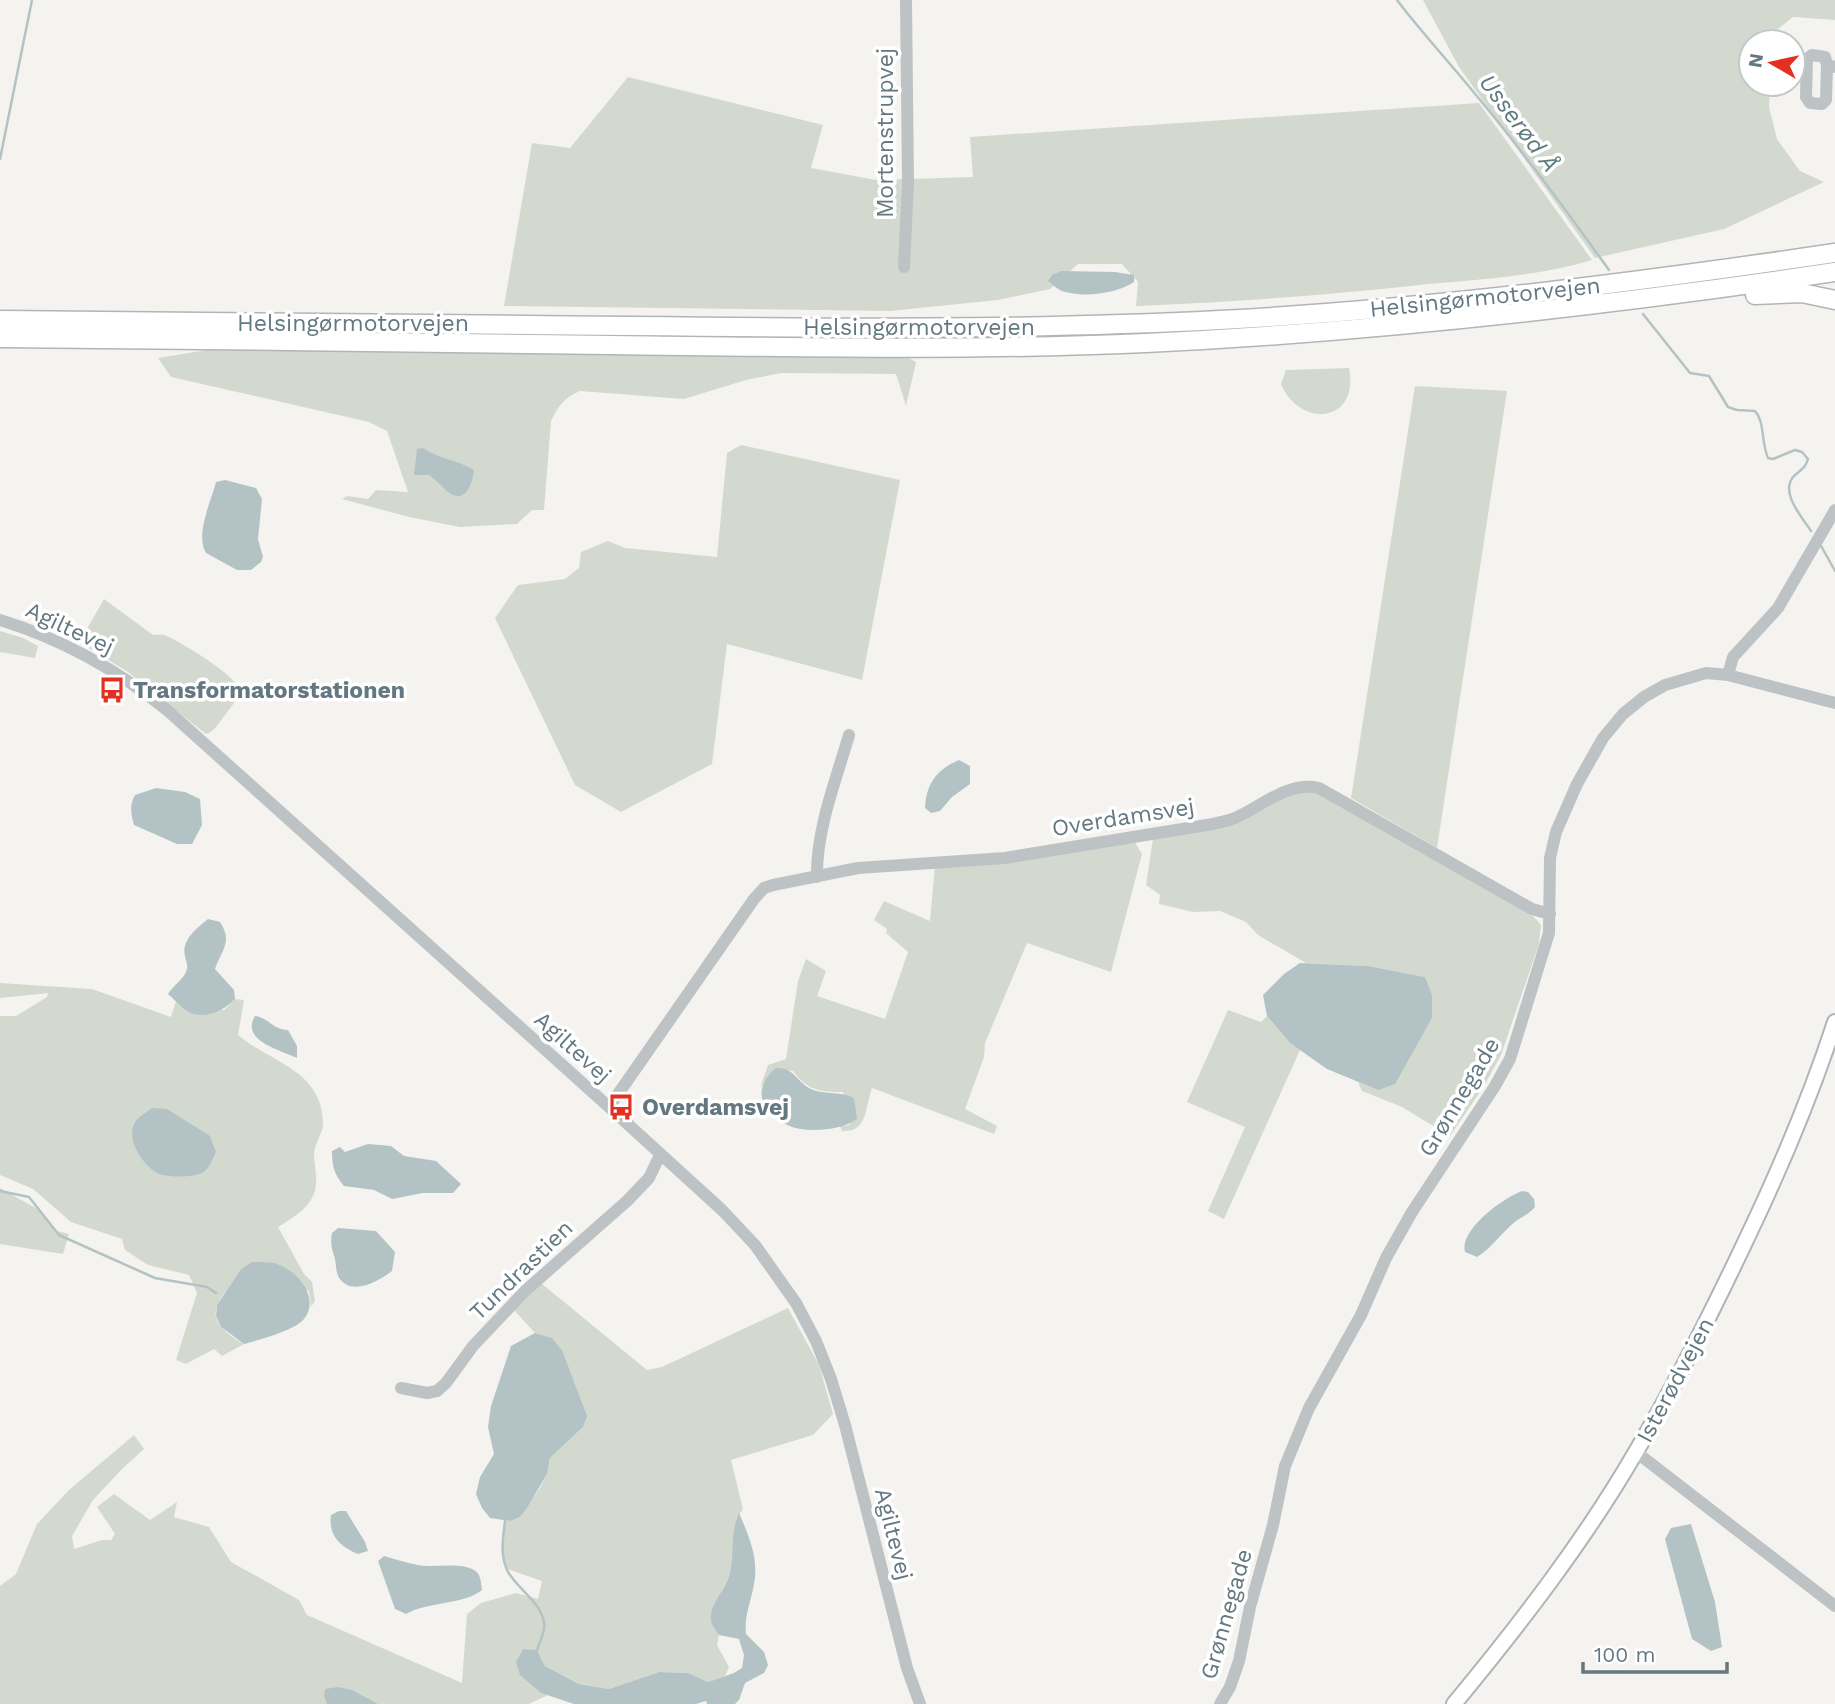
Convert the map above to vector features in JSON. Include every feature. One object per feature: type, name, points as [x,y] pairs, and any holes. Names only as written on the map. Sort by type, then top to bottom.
[{"type":"highway","name":"Helsingørmotorvejen","points":[[0,320],[766,328],[1009,328],[1135,324],[1447,303],[1652,279],[1835,253]]},
{"type":"highway","name":"Helsingørmotorvejen","points":[[0,338],[752,347],[993,347],[1244,337],[1560,310],[1835,272]]},
{"type":"highway","points":[[1560,310],[1624,310],[1780,293],[1802,293],[1835,300]]},
{"type":"main road","name":"Isterødvejen","points":[[1454,1704],[1549,1582],[1636,1452],[1719,1297],[1771,1187],[1835,1023]]},
{"type":"street","name":"Mortenstrupvej","points":[[904,267],[908,183],[906,0]]},
{"type":"street","points":[[1728,675],[1733,657],[1778,608],[1835,510]]},
{"type":"street","name":"Agiltevej","points":[[0,620],[77,650],[142,690],[609,1107],[722,1210],[755,1245],[796,1303],[816,1341],[845,1425],[892,1616],[906,1668],[920,1704]]},
{"type":"street","name":"Grønnegade","points":[[1220,1704],[1230,1687],[1239,1661],[1287,1459],[1310,1408],[1361,1315],[1386,1258],[1412,1212],[1510,1059],[1549,933],[1550,858],[1556,832],[1577,784],[1603,738],[1623,714],[1644,697],[1665,685],[1706,673],[1728,675],[1835,703]]},
{"type":"street","points":[[817,877],[823,829],[849,735]]},
{"type":"street","name":"Overdamsvej","points":[[609,1107],[754,899],[764,888],[774,885],[858,868],[1005,858],[1213,824],[1233,818],[1285,792],[1309,786],[1319,788],[1532,909],[1550,914]]},
{"type":"street","name":"Tundrastien","points":[[401,1388],[426,1393],[436,1391],[446,1383],[473,1346],[525,1291],[627,1201],[649,1178],[660,1155]]},
{"type":"street","points":[[1636,1452],[1835,1606]]},
{"type":"shaded area","points":[[1423,0],[1835,0],[1835,20],[1793,17],[1779,28],[1737,28],[1737,98],[1769,98],[1777,139],[1800,171],[1824,182],[1724,229],[1595,258],[1459,67]]},
{"type":"shaded area","points":[[628,77],[823,125],[811,168],[876,180],[973,177],[970,137],[1479,103],[1592,260],[1532,273],[1356,292],[1136,306],[1138,282],[1122,264],[1078,264],[1050,289],[998,300],[890,311],[504,306],[532,143],[570,148]]},
{"type":"shaded area","points":[[1061,271],[1115,272],[1134,275],[1134,282],[1109,292],[1070,293],[1060,290],[1048,281],[1052,275]]},
{"type":"shaded area","points":[[213,349],[905,356],[916,362],[906,406],[896,374],[781,373],[746,380],[684,399],[580,391],[562,403],[551,421],[544,510],[532,510],[517,524],[460,527],[342,499],[347,496],[368,499],[376,490],[408,492],[387,431],[369,422],[171,377],[158,358]]},
{"type":"shaded area","points":[[1349,368],[1350,386],[1346,400],[1337,409],[1326,413],[1314,413],[1301,408],[1281,384],[1286,370]]},
{"type":"shaded area","points":[[1415,386],[1507,391],[1437,848],[1351,798]]},
{"type":"shaded area","points":[[741,445],[900,480],[862,680],[727,644],[712,764],[621,812],[575,785],[495,618],[518,585],[565,579],[579,568],[581,552],[608,541],[625,548],[717,557],[727,453]]},
{"type":"shaded area","points":[[423,448],[474,470],[471,485],[465,493],[461,496],[451,494],[429,475],[414,475],[417,449]]},
{"type":"shaded area","points":[[225,480],[256,488],[262,499],[258,539],[263,557],[251,570],[237,570],[206,553],[203,546],[203,528],[216,482]]},
{"type":"shaded area","points":[[104,599],[153,635],[164,635],[181,643],[215,665],[232,680],[236,685],[236,698],[212,731],[206,734],[128,672],[87,647],[83,636]]},
{"type":"shaded area","points":[[0,631],[38,646],[35,658],[0,652]]},
{"type":"shaded area","points":[[959,760],[970,766],[970,784],[952,797],[940,811],[931,813],[925,808],[930,785],[939,773]]},
{"type":"shaded area","points":[[156,788],[185,792],[200,799],[202,825],[192,844],[177,844],[134,825],[131,810],[135,795]]},
{"type":"shaded area","points":[[1298,792],[1317,792],[1533,916],[1541,925],[1539,944],[1501,1055],[1484,1086],[1450,1136],[1402,1107],[1362,1091],[1358,1082],[1378,1090],[1415,1046],[1432,1018],[1425,977],[1368,966],[1306,963],[1258,935],[1246,922],[1220,911],[1193,912],[1159,904],[1160,895],[1146,885],[1153,838]]},
{"type":"shaded area","points":[[1134,841],[1142,854],[1111,972],[1027,943],[985,1043],[984,1057],[965,1109],[997,1126],[994,1134],[872,1088],[861,1123],[850,1131],[842,1131],[840,1126],[850,1125],[843,1092],[814,1089],[793,1071],[776,1069],[760,1088],[768,1065],[786,1059],[798,981],[806,959],[826,971],[817,996],[885,1019],[908,952],[886,933],[887,929],[874,920],[884,901],[930,921],[935,865]]},
{"type":"shaded area","points":[[208,919],[220,922],[224,929],[225,946],[215,969],[234,990],[235,999],[218,1011],[198,1015],[184,1009],[168,994],[187,970],[185,945],[195,930]]},
{"type":"shaded area","points":[[1300,963],[1368,966],[1425,977],[1432,995],[1432,1018],[1395,1084],[1378,1090],[1327,1069],[1290,1043],[1267,1016],[1263,995],[1284,974]]},
{"type":"shaded area","points":[[0,983],[92,989],[171,1017],[176,1001],[181,1006],[224,1010],[235,999],[244,1000],[238,1035],[304,1079],[314,1090],[320,1104],[323,1126],[314,1153],[314,1192],[302,1210],[278,1227],[304,1274],[312,1282],[315,1301],[311,1307],[309,1291],[252,1262],[234,1279],[219,1301],[216,1312],[216,1318],[223,1329],[244,1344],[222,1356],[214,1349],[186,1364],[176,1360],[197,1293],[189,1275],[148,1265],[125,1250],[122,1239],[71,1222],[33,1189],[0,1175],[0,1016],[16,1016],[47,997],[48,993],[0,998]]},
{"type":"shaded area","points":[[1228,1010],[1261,1022],[1267,1016],[1290,1043],[1300,1050],[1224,1219],[1208,1211],[1245,1127],[1187,1102]]},
{"type":"shaded area","points":[[255,1016],[288,1030],[297,1046],[297,1058],[257,1038],[252,1025]]},
{"type":"shaded area","points":[[776,1068],[790,1072],[809,1088],[854,1098],[857,1119],[843,1126],[816,1130],[799,1129],[782,1122],[767,1109],[762,1093],[768,1076]]},
{"type":"shaded area","points":[[152,1108],[167,1109],[210,1136],[216,1152],[205,1171],[189,1176],[167,1176],[157,1173],[146,1164],[137,1151],[132,1129],[136,1120]]},
{"type":"shaded area","points":[[368,1144],[391,1146],[404,1156],[436,1161],[461,1184],[453,1193],[423,1193],[392,1199],[374,1190],[344,1186],[334,1170],[332,1151],[340,1147],[345,1152]]},
{"type":"shaded area","points":[[0,1188],[39,1210],[57,1231],[69,1234],[63,1254],[0,1244]]},
{"type":"shaded area","points":[[1522,1191],[1528,1192],[1534,1199],[1535,1207],[1477,1257],[1465,1252],[1465,1243],[1475,1225],[1504,1200]]},
{"type":"shaded area","points":[[338,1228],[376,1231],[395,1252],[392,1271],[380,1279],[357,1287],[343,1283],[337,1274],[331,1243],[332,1233]]},
{"type":"shaded area","points":[[252,1262],[274,1263],[291,1271],[304,1285],[310,1302],[309,1311],[299,1323],[244,1344],[221,1327],[216,1316],[217,1305],[241,1269]]},
{"type":"shaded area","points":[[541,1283],[647,1370],[662,1367],[788,1308],[819,1365],[833,1414],[813,1435],[731,1460],[743,1509],[736,1519],[734,1557],[728,1579],[714,1604],[711,1620],[719,1635],[717,1645],[729,1667],[725,1676],[708,1682],[688,1673],[659,1672],[609,1689],[579,1684],[545,1666],[537,1650],[541,1693],[548,1695],[529,1704],[0,1704],[0,1586],[16,1574],[37,1524],[69,1490],[134,1435],[144,1449],[93,1500],[72,1536],[74,1549],[102,1540],[111,1540],[115,1534],[97,1507],[114,1494],[150,1520],[177,1502],[174,1517],[209,1527],[231,1562],[299,1600],[307,1615],[462,1683],[467,1614],[481,1603],[516,1593],[538,1599],[542,1581],[507,1569],[502,1545],[505,1521],[521,1515],[540,1488],[547,1474],[550,1458],[583,1427],[578,1392],[552,1338],[535,1333],[513,1309]]},
{"type":"shaded area","points":[[535,1333],[552,1338],[562,1350],[587,1416],[583,1427],[550,1458],[547,1474],[520,1517],[510,1521],[490,1518],[476,1494],[480,1477],[494,1454],[488,1427],[491,1406],[511,1346]]},
{"type":"shaded area","points":[[346,1511],[368,1551],[358,1554],[337,1540],[332,1529],[331,1515]]},
{"type":"shaded area","points":[[739,1513],[755,1566],[746,1634],[764,1652],[768,1665],[764,1673],[745,1683],[735,1704],[707,1704],[706,1701],[696,1704],[574,1704],[541,1693],[520,1675],[516,1662],[523,1649],[537,1650],[545,1666],[579,1684],[609,1689],[659,1672],[688,1673],[708,1682],[742,1668],[744,1655],[739,1639],[719,1635],[711,1620],[712,1609],[730,1571],[734,1529]]},
{"type":"shaded area","points":[[1691,1524],[1715,1602],[1722,1647],[1711,1651],[1692,1639],[1665,1539],[1671,1528]]},
{"type":"shaded area","points":[[384,1556],[418,1565],[455,1566],[474,1570],[480,1579],[482,1590],[466,1598],[406,1614],[395,1609],[378,1561]]},
{"type":"shaded area","points":[[338,1687],[352,1690],[378,1704],[327,1704],[325,1689]]},
{"type":"waterway","points":[[0,159],[32,0]]},
{"type":"waterway","name":"Usserød Å","points":[[1397,0],[1511,138],[1609,270]]},
{"type":"waterway","name":"Usserød Å","points":[[1643,314],[1690,373],[1709,376],[1728,407],[1755,411],[1760,421],[1768,458],[1773,459],[1795,450],[1802,452],[1808,459],[1790,482],[1789,489],[1790,497],[1811,531]]},
{"type":"waterway","name":"Usserød Å","points":[[1820,544],[1835,571]]},
{"type":"waterway","points":[[0,1191],[29,1197],[59,1235],[155,1278],[207,1287],[216,1293]]},
{"type":"waterway","points":[[505,1521],[503,1552],[507,1570],[536,1605],[544,1620],[537,1650]]},
{"type":"place","name":"Transformatorstationen","points":[[112,690]]},
{"type":"place","name":"Overdamsvej","points":[[621,1107]]}]
